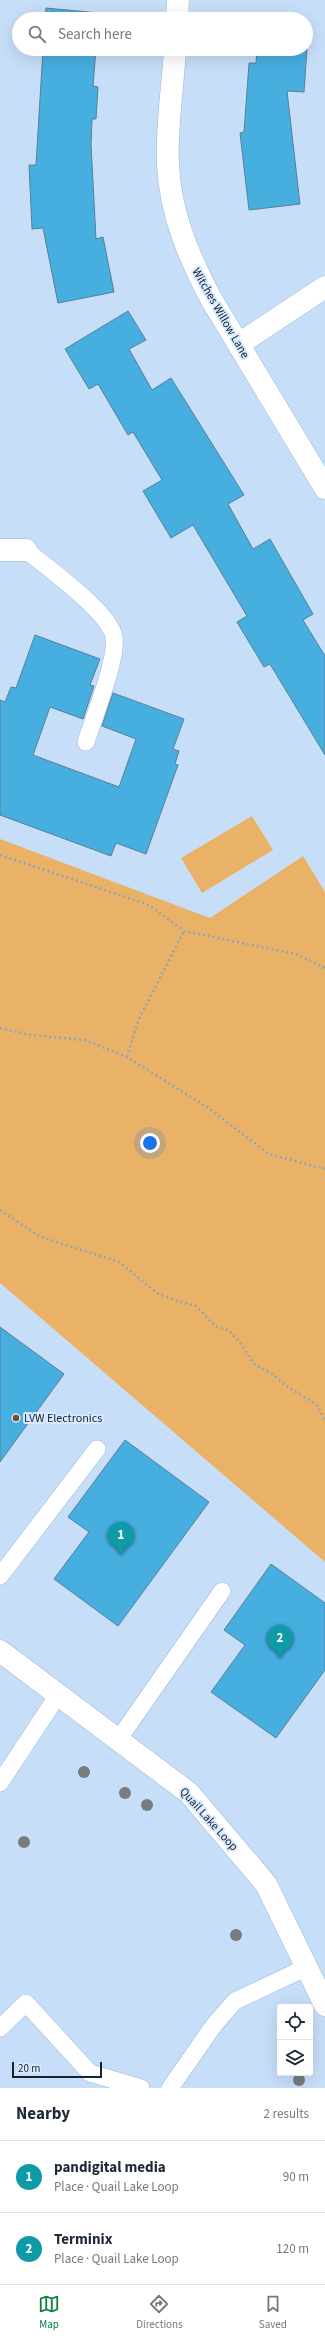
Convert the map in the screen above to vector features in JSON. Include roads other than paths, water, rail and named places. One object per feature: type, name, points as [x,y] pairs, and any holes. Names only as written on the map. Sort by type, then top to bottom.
[{"type":"street","points":[[177,12],[178,0]]},
{"type":"street","name":"Witches Willow Lane","points":[[175,56],[168,164],[173,203],[193,265],[325,488]]},
{"type":"street","points":[[239,344],[325,287]]},
{"type":"street","points":[[0,550],[26,550]]},
{"type":"street","name":"Quail Lake Loop","points":[[0,1651],[189,1793],[266,1884],[325,2005]]},
{"type":"lane","points":[[26,550],[101,613],[114,636],[112,660],[86,742]]},
{"type":"lane","points":[[0,1576],[97,1449]]},
{"type":"lane","points":[[118,1740],[222,1591]]},
{"type":"lane","points":[[1,1781],[58,1695]]},
{"type":"lane","points":[[170,2088],[214,2025],[235,2001],[307,1967]]},
{"type":"lane","points":[[0,2028],[26,2003],[90,2073],[141,2088]]},
{"type":"place","name":"LVW Electronics","points":[[16,1418]]},
{"type":"place","name":"pandigital media","points":[[121,1555]]},
{"type":"place","name":"Terminix","points":[[280,1658]]}]
